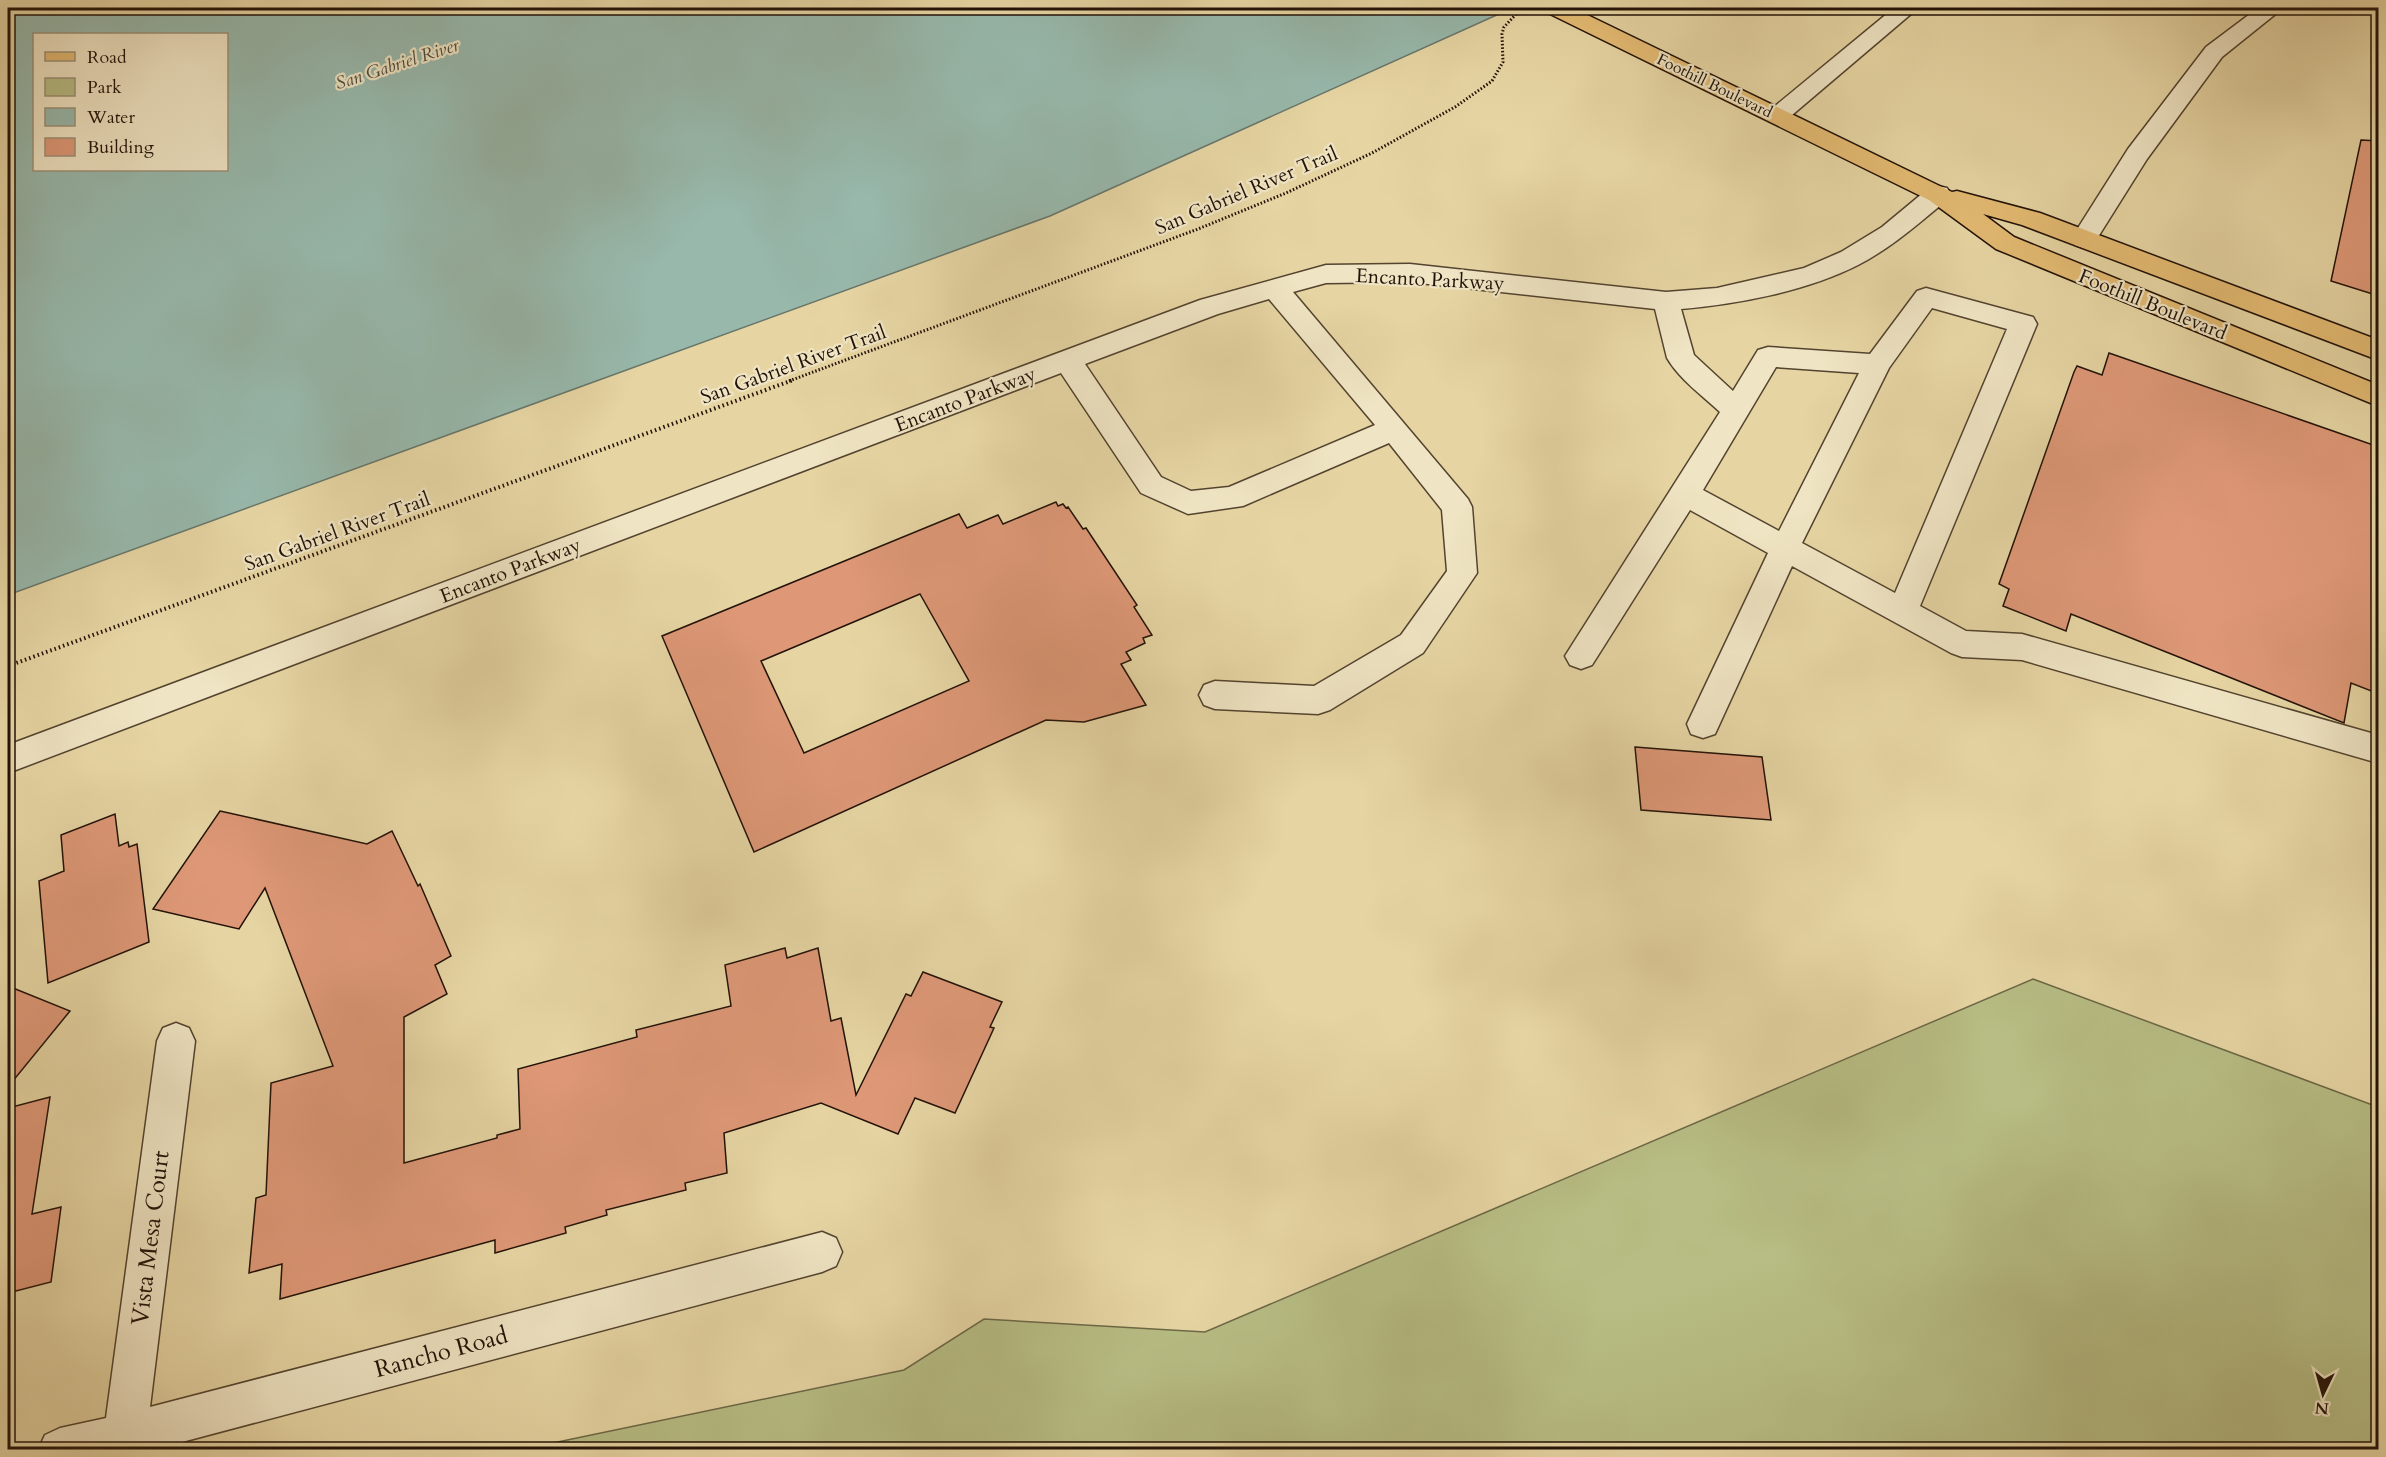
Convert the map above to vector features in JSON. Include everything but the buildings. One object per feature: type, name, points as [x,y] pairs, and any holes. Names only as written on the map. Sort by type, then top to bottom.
[{"type":"main road","name":"Foothill Boulevard","points":[[1556,8],[1938,194],[2005,243],[2379,396]]},
{"type":"main road","name":"Foothill Boulevard","points":[[1938,194],[2031,219],[2379,350]]},
{"type":"street","points":[[1777,116],[1907,8]]},
{"type":"street","points":[[2085,239],[2137,155],[2214,52],[2272,8]]},
{"type":"street","name":"Encanto Parkway","points":[[8,759],[1209,307],[1326,274],[1410,273],[1666,301],[1717,297],[1811,275],[1850,258],[1891,233],[1938,194]]},
{"type":"street","points":[[1215,695],[1318,700],[1412,644],[1462,573],[1456,507],[1394,429],[1274,288]]},
{"type":"street","points":[[1703,724],[1785,548],[1877,363],[1926,297],[2023,324],[1902,612]]},
{"type":"street","points":[[1666,301],[1681,358],[1690,370],[1737,410]]},
{"type":"street","points":[[1581,656],[1737,410],[1768,357],[1877,363]]},
{"type":"street","points":[[1067,360],[1151,485],[1188,502],[1233,498],[1394,429]]},
{"type":"street","points":[[1684,494],[1962,644],[2022,647],[2379,749]]},
{"type":"street","name":"Vista Mesa Court","points":[[124,1435],[176,1041]]},
{"type":"street","name":"Rancho Road","points":[[60,1449],[124,1435],[822,1252]]},
{"type":"path","name":"San Gabriel River Trail","points":[[8,666],[995,307],[1200,229],[1279,196],[1357,159],[1445,112],[1486,85],[1499,72],[1503,62],[1501,37],[1505,26],[1511,17],[1523,8]]},
{"type":"green space","points":[[2033,979],[2378,1107],[2378,1449],[524,1449],[904,1370],[984,1319],[1205,1332]]},
{"type":"water","name":"San Gabriel River","points":[[8,8],[1485,8],[1499,14],[1050,216],[8,595]]}]
